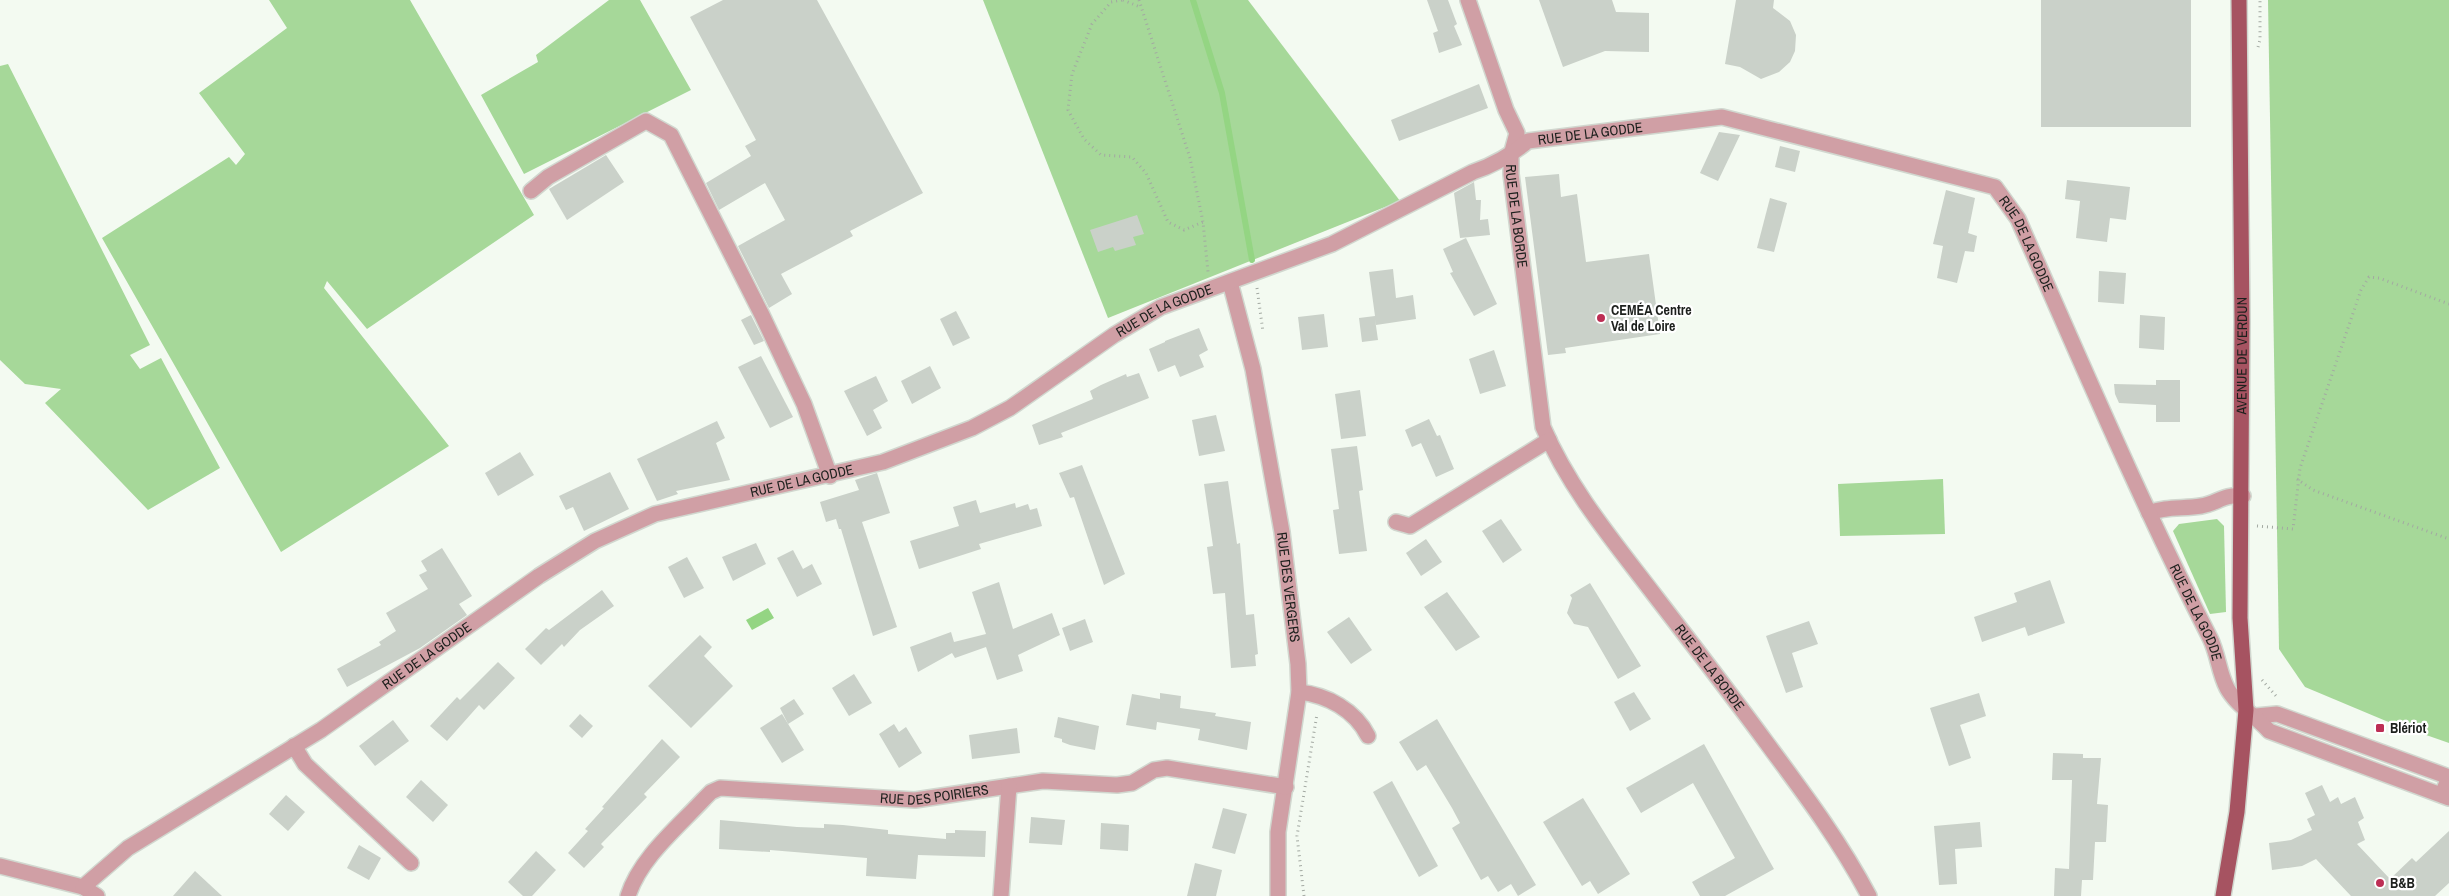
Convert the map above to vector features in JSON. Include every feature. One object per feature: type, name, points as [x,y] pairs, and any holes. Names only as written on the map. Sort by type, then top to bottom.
[{"type":"main road","name":"AVENUE DE VERDUN","points":[[2223,896],[2251,713],[2240,618],[2242,496],[2239,0]]},
{"type":"street","name":"RUE DE LA BORDE","points":[[1468,0],[1506,110],[1517,133],[1512,155],[1511,174],[1543,427],[1560,464],[1608,535],[1821,816],[1855,869],[1869,896]]},
{"type":"street","name":"RUE DE LA GODDE","points":[[83,887],[128,848],[321,730],[539,576],[596,541],[655,514],[830,476],[883,462],[972,428],[1010,408],[1114,335],[1161,307],[1332,244],[1473,172],[1493,165],[1512,155],[1528,141],[1722,117],[1995,187],[2018,218],[2149,513],[2211,641],[2227,688],[2269,731],[2446,797]]},
{"type":"street","points":[[532,191],[548,177],[646,121],[671,136],[762,315],[804,404],[830,476]]},
{"type":"street","name":"RUE DES VERGERS","points":[[1230,282],[1253,369],[1282,532],[1298,664],[1299,692],[1278,832],[1278,896]]},
{"type":"street","points":[[1396,522],[1410,526],[1549,440]]},
{"type":"street","points":[[2149,513],[2162,508],[2202,506],[2229,494],[2242,496]]},
{"type":"street","points":[[1299,692],[1323,697],[1353,714],[1362,724],[1368,736]]},
{"type":"street","points":[[2251,713],[2277,714],[2449,777],[2446,797]]},
{"type":"street","points":[[294,746],[305,764],[412,863]]},
{"type":"street","name":"RUE DES POIRIERS","points":[[628,896],[634,879],[643,865],[711,792],[720,788],[915,800],[1043,781],[1117,785],[1132,783],[1154,770],[1166,768],[1286,788]]},
{"type":"street","points":[[1001,896],[1009,786]]},
{"type":"street","points":[[0,866],[83,887],[97,896]]},
{"type":"path","points":[[1140,7],[1123,0],[1112,2],[1092,24],[1072,74],[1068,110],[1084,139],[1101,155],[1132,157],[1146,173],[1168,222],[1184,230],[1203,222]]},
{"type":"path","points":[[1140,0],[1140,7],[1157,49],[1190,158],[1203,222],[1210,289]]},
{"type":"path","points":[[2257,526],[2293,529],[2297,479],[2361,290],[2369,277],[2379,278],[2449,304]]},
{"type":"path","points":[[2297,479],[2313,490],[2449,539]]},
{"type":"shaded area","points":[[269,0],[410,0],[534,215],[367,329],[327,281],[324,288],[449,446],[281,552],[102,238],[229,157],[236,165],[245,154],[199,93],[287,28]]},
{"type":"shaded area","points":[[609,0],[640,0],[691,90],[524,174],[481,95],[538,62],[536,55]]},
{"type":"shaded area","points":[[983,0],[1248,0],[1400,201],[1108,318]]},
{"type":"shaded area","points":[[2268,0],[2449,0],[2449,743],[2386,721],[2305,687],[2279,649]]},
{"type":"shaded area","points":[[8,64],[150,345],[130,355],[140,369],[161,358],[220,468],[148,510],[45,403],[61,389],[25,384],[0,360],[0,66]]},
{"type":"shaded area","points":[[1943,479],[1945,534],[1840,536],[1838,484]]},
{"type":"shaded area","points":[[2217,519],[2224,526],[2226,612],[2210,614],[2173,531],[2179,524]]},
{"type":"shaded area","points":[[768,608],[774,618],[752,630],[746,620]]},
{"type":"building","points":[[723,0],[817,0],[923,193],[850,231],[853,236],[781,274],[792,294],[769,308],[738,246],[785,220],[765,183],[719,210],[706,183],[751,156],[745,146],[756,140],[690,17]]},
{"type":"building","points":[[1427,0],[1448,0],[1457,24],[1454,26],[1462,45],[1439,53],[1433,33],[1438,31]]},
{"type":"building","points":[[1539,0],[1612,0],[1616,12],[1649,13],[1649,52],[1605,51],[1563,67]]},
{"type":"building","points":[[1736,0],[1774,0],[1773,8],[1790,21],[1796,35],[1795,51],[1790,62],[1779,72],[1761,79],[1740,67],[1725,64]]},
{"type":"building","points":[[2041,0],[2191,0],[2191,127],[2041,127]]},
{"type":"building","points":[[1479,84],[1488,108],[1399,141],[1391,120]]},
{"type":"building","points":[[1719,132],[1740,135],[1718,181],[1700,173]]},
{"type":"building","points":[[1780,146],[1800,151],[1795,172],[1775,167]]},
{"type":"building","points":[[606,155],[624,182],[567,220],[549,189]]},
{"type":"building","points":[[1559,174],[1561,197],[1577,194],[1586,262],[1649,254],[1660,334],[1565,348],[1566,353],[1548,355],[1525,177]]},
{"type":"building","points":[[2067,180],[2130,187],[2126,220],[2110,218],[2107,242],[2076,238],[2080,201],[2065,199]]},
{"type":"building","points":[[1474,182],[1476,200],[1481,200],[1480,220],[1488,219],[1490,235],[1460,238],[1454,193]]},
{"type":"building","points":[[1946,190],[1975,198],[1968,233],[1977,236],[1974,252],[1965,251],[1957,283],[1937,278],[1943,246],[1933,244]]},
{"type":"building","points":[[1770,198],[1787,203],[1774,252],[1757,248]]},
{"type":"building","points":[[1137,215],[1144,234],[1133,237],[1136,245],[1115,251],[1113,247],[1098,252],[1090,230]]},
{"type":"building","points":[[1466,238],[1497,304],[1474,316],[1450,273],[1453,272],[1443,249]]},
{"type":"building","points":[[1393,269],[1396,298],[1413,295],[1416,319],[1376,325],[1375,319],[1378,340],[1362,342],[1359,318],[1375,316],[1369,272]]},
{"type":"building","points":[[2099,271],[2126,273],[2124,304],[2098,302]]},
{"type":"building","points":[[956,311],[970,338],[953,346],[940,319]]},
{"type":"building","points":[[1324,314],[1328,347],[1302,350],[1298,317]]},
{"type":"building","points":[[751,315],[764,341],[754,345],[741,320]]},
{"type":"building","points":[[2140,315],[2165,317],[2164,350],[2139,348]]},
{"type":"building","points":[[1199,328],[1208,350],[1199,355],[1204,367],[1180,377],[1175,365],[1158,372],[1149,349]]},
{"type":"building","points":[[1494,350],[1506,386],[1480,394],[1469,359]]},
{"type":"building","points":[[761,356],[793,417],[770,428],[738,367]]},
{"type":"building","points":[[930,366],[941,388],[912,404],[901,381]]},
{"type":"building","points":[[1139,373],[1149,398],[1061,433],[1063,437],[1039,445],[1032,425],[1093,399],[1090,391],[1101,385],[1126,374],[1127,377]]},
{"type":"building","points":[[876,376],[888,401],[873,410],[882,428],[867,436],[844,391]]},
{"type":"building","points":[[2156,380],[2180,380],[2180,422],[2156,422],[2156,405],[2119,403],[2115,394],[2114,384],[2156,385]]},
{"type":"building","points":[[1360,390],[1366,436],[1341,439],[1335,394]]},
{"type":"building","points":[[1216,415],[1225,451],[1199,456],[1192,420]]},
{"type":"building","points":[[1429,419],[1437,436],[1440,435],[1454,469],[1436,477],[1421,443],[1412,447],[1405,430]]},
{"type":"building","points":[[717,421],[725,438],[716,443],[730,480],[676,491],[678,494],[657,501],[637,459]]},
{"type":"building","points":[[1357,446],[1363,490],[1359,491],[1367,551],[1339,554],[1333,510],[1339,509],[1331,449]]},
{"type":"building","points":[[520,452],[534,475],[498,496],[485,473]]},
{"type":"building","points":[[1082,465],[1125,574],[1104,585],[1074,497],[1070,498],[1059,473]]},
{"type":"building","points":[[610,472],[629,509],[584,531],[573,507],[566,510],[559,496]]},
{"type":"building","points":[[877,473],[890,513],[862,522],[897,627],[873,636],[841,529],[839,529],[836,519],[826,522],[820,502],[859,490],[855,480]]},
{"type":"building","points":[[1228,481],[1237,544],[1240,543],[1246,615],[1254,614],[1258,654],[1255,655],[1256,666],[1231,668],[1225,593],[1213,594],[1207,547],[1213,546],[1204,484]]},
{"type":"building","points":[[976,500],[980,513],[1015,503],[1016,508],[1028,504],[1030,510],[1037,508],[1042,526],[979,544],[981,549],[919,569],[910,541],[959,526],[953,507]]},
{"type":"building","points":[[1501,519],[1522,550],[1503,563],[1482,531]]},
{"type":"building","points":[[1426,539],[1442,562],[1421,576],[1406,553]]},
{"type":"building","points":[[756,543],[766,564],[733,581],[722,557]]},
{"type":"building","points":[[442,548],[472,596],[459,604],[467,615],[420,648],[347,687],[337,669],[381,645],[379,642],[396,631],[386,613],[428,589],[419,575],[427,571],[421,561]]},
{"type":"building","points":[[793,550],[803,569],[812,564],[822,584],[797,597],[777,558]]},
{"type":"building","points":[[687,557],[704,588],[684,598],[668,567]]},
{"type":"building","points":[[2050,580],[2065,623],[2028,636],[2025,627],[1982,642],[1974,617],[2017,602],[2014,593]]},
{"type":"building","points":[[999,582],[1013,629],[1052,613],[1060,635],[1018,655],[1023,671],[997,680],[986,647],[955,658],[952,653],[918,672],[910,647],[951,632],[954,642],[986,634],[972,592]]},
{"type":"building","points":[[1590,583],[1641,666],[1618,679],[1588,627],[1574,624],[1567,613],[1572,598],[1570,595]]},
{"type":"building","points":[[602,590],[614,606],[580,630],[564,647],[562,644],[541,665],[525,649],[546,628],[549,630]]},
{"type":"building","points":[[1447,592],[1480,637],[1456,651],[1424,607]]},
{"type":"building","points":[[1349,617],[1372,650],[1351,664],[1327,632]]},
{"type":"building","points":[[1085,619],[1093,642],[1070,651],[1062,628]]},
{"type":"building","points":[[1809,621],[1818,644],[1792,653],[1803,687],[1786,693],[1766,636]]},
{"type":"building","points":[[700,635],[712,647],[704,656],[733,686],[691,728],[648,686]]},
{"type":"building","points":[[498,662],[515,678],[484,710],[479,705],[447,741],[430,726],[457,697],[460,700]]},
{"type":"building","points":[[854,674],[872,703],[849,716],[832,688]]},
{"type":"building","points":[[1634,692],[1651,719],[1630,731],[1614,702]]},
{"type":"building","points":[[1160,693],[1181,696],[1180,708],[1216,713],[1215,716],[1251,722],[1247,750],[1198,740],[1200,729],[1157,722],[1156,730],[1126,725],[1132,694],[1160,699]]},
{"type":"building","points":[[1979,693],[1986,716],[1960,725],[1971,758],[1949,766],[1930,708]]},
{"type":"building","points":[[794,699],[804,714],[788,724],[780,708]]},
{"type":"building","points":[[580,714],[593,726],[582,738],[569,726]]},
{"type":"building","points":[[782,714],[804,750],[782,763],[760,728]]},
{"type":"building","points":[[1058,717],[1099,726],[1095,750],[1070,745],[1062,742],[1062,739],[1054,737]]},
{"type":"building","points":[[1437,719],[1536,885],[1518,896],[1511,884],[1498,892],[1488,876],[1481,880],[1452,828],[1460,823],[1452,808],[1426,765],[1417,771],[1399,742]]},
{"type":"building","points":[[393,720],[409,741],[375,766],[359,746]]},
{"type":"building","points":[[894,724],[899,732],[906,727],[922,753],[899,768],[879,734]]},
{"type":"building","points":[[1017,728],[1020,753],[972,759],[969,735]]},
{"type":"building","points":[[662,739],[680,757],[644,794],[647,797],[601,844],[604,847],[584,868],[568,853],[588,831],[585,829],[604,808],[602,807]]},
{"type":"building","points":[[1704,744],[1774,869],[1725,896],[1700,896],[1692,882],[1735,858],[1693,783],[1641,813],[1626,788]]},
{"type":"building","points":[[2053,753],[2083,754],[2083,758],[2101,758],[2097,804],[2108,805],[2106,842],[2095,842],[2093,880],[2082,880],[2081,896],[2054,896],[2055,868],[2069,869],[2072,780],[2052,780]]},
{"type":"building","points":[[421,780],[448,805],[433,822],[406,797]]},
{"type":"building","points":[[1392,781],[1438,866],[1419,877],[1373,792]]},
{"type":"building","points":[[2322,785],[2330,802],[2338,797],[2341,804],[2355,797],[2364,818],[2358,822],[2365,840],[2357,844],[2390,879],[2412,858],[2416,862],[2449,831],[2449,883],[2435,896],[2351,896],[2316,859],[2302,866],[2272,870],[2269,843],[2291,840],[2312,830],[2307,819],[2315,815],[2305,793]]},
{"type":"building","points":[[286,795],[305,812],[288,831],[269,814]]},
{"type":"building","points":[[1583,798],[1630,874],[1598,894],[1590,881],[1582,886],[1543,822]]},
{"type":"building","points":[[1223,808],[1247,814],[1235,854],[1212,848]]},
{"type":"building","points":[[1031,817],[1065,820],[1062,845],[1029,843]]},
{"type":"building","points":[[720,820],[797,827],[824,828],[824,824],[843,825],[888,830],[888,834],[946,839],[946,833],[955,833],[955,830],[986,831],[985,857],[918,855],[916,879],[866,876],[867,858],[770,850],[770,852],[719,849]]},
{"type":"building","points":[[1980,822],[1982,847],[1955,849],[1957,884],[1939,885],[1934,826]]},
{"type":"building","points":[[1101,823],[1129,825],[1128,851],[1100,849]]},
{"type":"building","points":[[359,845],[381,858],[369,880],[347,868]]},
{"type":"building","points":[[536,851],[556,870],[532,896],[523,896],[508,882]]},
{"type":"building","points":[[1195,863],[1222,870],[1216,896],[1187,896]]},
{"type":"building","points":[[195,871],[222,896],[173,896]]},
{"type":"waterway","points":[[1193,0],[1222,93],[1252,260]]},
{"type":"place","name":"CEMÉA Centre Val de Loire","points":[[1601,318]]},
{"type":"place","name":"Blériot","points":[[2380,728]]},
{"type":"place","name":"B&B","points":[[2380,883]]}]
